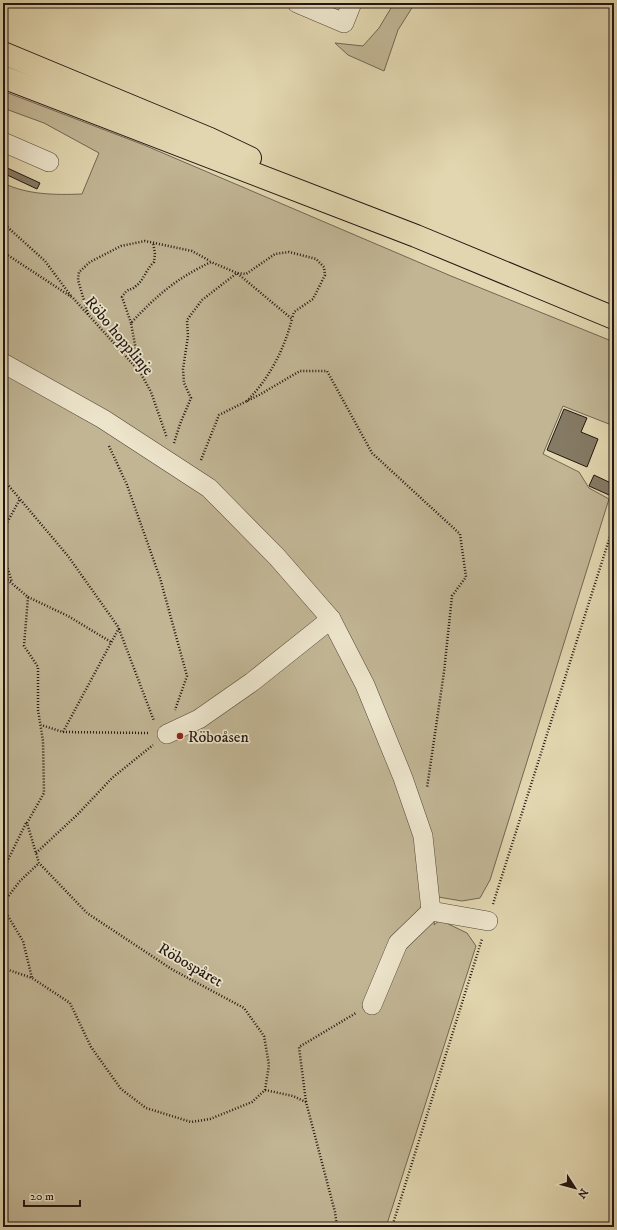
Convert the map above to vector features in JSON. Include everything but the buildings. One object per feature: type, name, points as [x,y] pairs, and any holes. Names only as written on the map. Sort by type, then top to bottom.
[{"type":"main road","points":[[3,53],[210,140],[416,236]]},
{"type":"main road","points":[[3,77],[416,236],[614,318]]},
{"type":"lane","points":[[297,3],[344,23],[352,3]]},
{"type":"lane","points":[[3,142],[49,162]]},
{"type":"lane","points":[[3,363],[174,460],[194,478],[209,488],[271,551],[332,619],[365,685],[403,778],[423,836],[432,911]]},
{"type":"lane","points":[[167,734],[199,719],[252,682],[332,619]]},
{"type":"lane","points":[[432,911],[488,920]]},
{"type":"lane","points":[[372,1005],[398,943],[432,911]]},
{"type":"path","points":[[3,223],[45,261],[72,298]]},
{"type":"path","points":[[89,316],[78,280],[79,272],[90,262],[121,246],[140,241],[153,242],[192,251],[211,262],[237,273],[246,274],[264,260],[275,254],[289,252],[316,259],[324,267],[325,275],[313,299],[294,312],[286,342],[274,364],[258,390],[244,403]]},
{"type":"path","points":[[140,372],[131,323],[122,297],[127,289],[136,286],[154,262],[155,254],[153,242]]},
{"type":"path","name":"Röbo hopplinje","points":[[3,252],[72,298],[140,372],[151,392],[174,460]]},
{"type":"path","points":[[131,323],[171,284],[211,262]]},
{"type":"path","points":[[237,273],[292,319]]},
{"type":"path","points":[[174,460],[180,424],[191,398],[184,383],[183,370],[188,336],[187,320],[202,300],[237,273]]},
{"type":"path","points":[[194,478],[219,415],[244,403],[300,371],[327,371],[372,453],[460,534],[466,576],[452,596],[444,672],[427,790]]},
{"type":"path","points":[[36,853],[77,816],[112,778],[167,734],[187,676],[160,578],[128,485],[108,443]]},
{"type":"path","points":[[3,479],[68,556],[119,628],[154,723],[167,734]]},
{"type":"path","points":[[3,530],[20,499]]},
{"type":"path","points":[[392,1227],[614,524]]},
{"type":"path","points":[[3,554],[13,584]]},
{"type":"path","points":[[3,576],[28,597],[68,616],[111,642]]},
{"type":"path","points":[[3,870],[44,793],[43,741],[38,710],[38,667],[24,646],[28,597]]},
{"type":"path","points":[[63,732],[119,628]]},
{"type":"path","points":[[41,725],[63,732],[167,734]]},
{"type":"path","name":"Röbospåret","points":[[27,823],[39,863],[87,913],[173,970],[244,1008],[264,1036],[270,1065],[265,1090]]},
{"type":"path","points":[[3,902],[20,881],[39,863]]},
{"type":"path","points":[[3,908],[23,941],[32,978]]},
{"type":"path","points":[[3,968],[32,978],[70,1003],[91,1047],[121,1089],[146,1108],[191,1122],[210,1119],[252,1102],[265,1090],[293,1096],[306,1102]]},
{"type":"path","points":[[337,1227],[336,1212],[306,1102],[299,1047],[345,1018],[372,1005]]},
{"type":"shaded area","points":[[394,3],[415,3],[398,30],[384,71],[348,55],[335,43],[363,46],[379,28]]},
{"type":"shaded area","points":[[3,91],[144,145],[451,276],[614,342],[614,426],[563,406],[543,454],[579,472],[589,488],[609,499],[490,880],[480,898],[462,901],[438,897],[434,925],[440,920],[467,933],[476,946],[386,1227],[3,1227],[3,183],[32,192],[82,194],[99,153],[44,123],[3,108]]},
{"type":"place","name":"Röboåsen","points":[[180,736]]}]
